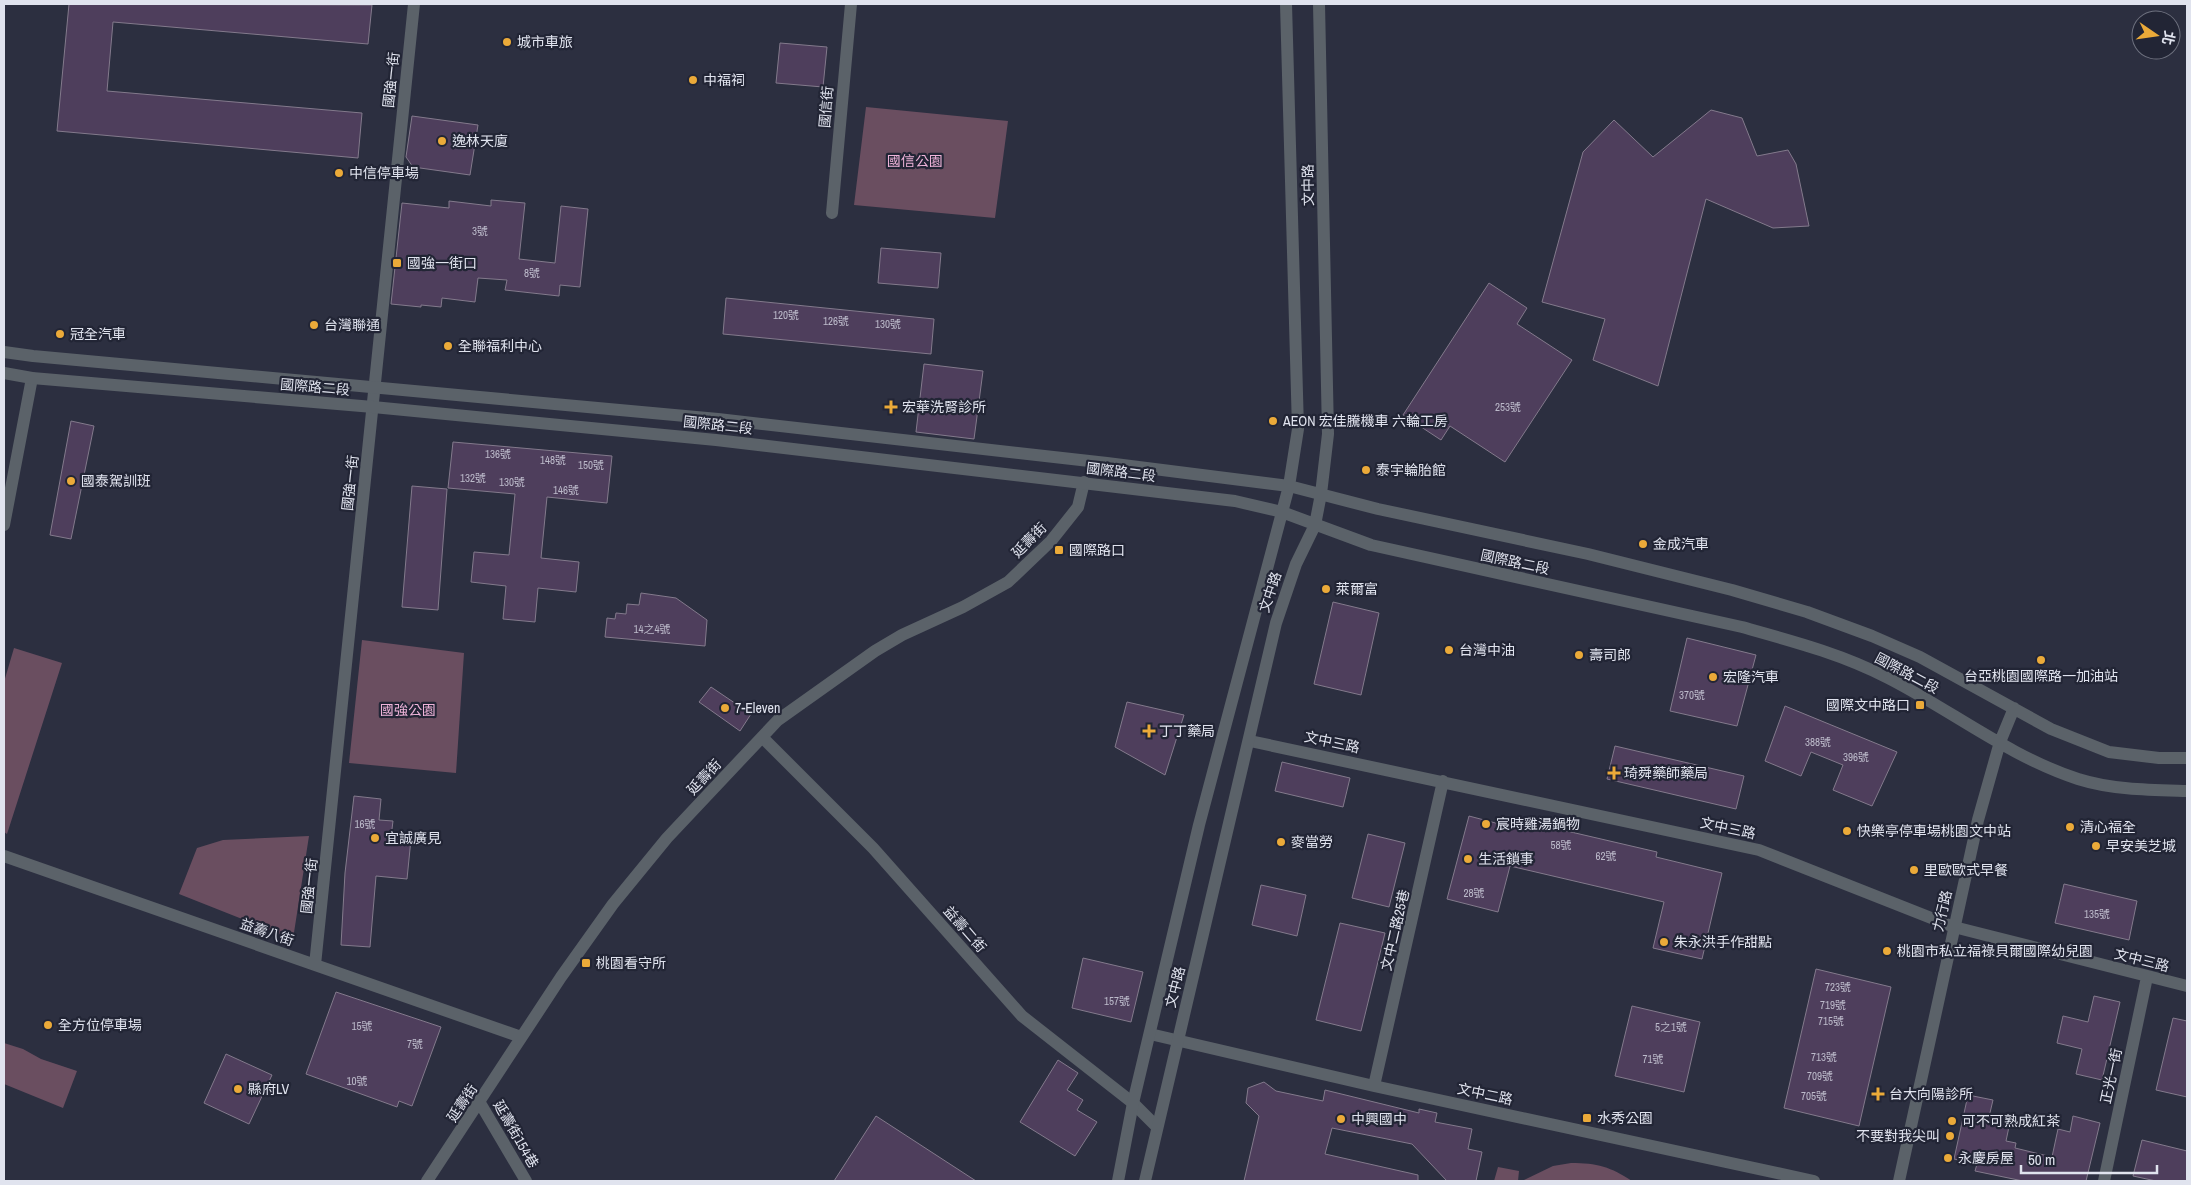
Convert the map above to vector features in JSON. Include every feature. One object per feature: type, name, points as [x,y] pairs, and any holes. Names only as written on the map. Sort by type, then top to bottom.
[{"type":"street","name":"國強一街","points":[[316,965],[414,4]]},
{"type":"street","name":"國信街","points":[[832,213],[851,4]]},
{"type":"street","name":"文中路","points":[[1118,1181],[1133,1103],[1199,825],[1289,486],[1298,429],[1286,4]]},
{"type":"street","name":"文中路","points":[[1145,1181],[1250,741],[1276,623],[1296,564],[1315,525],[1321,494],[1328,434],[1319,4]]},
{"type":"street","name":"國際路二段","points":[[4,352],[718,419],[1107,463],[1289,486],[1378,509],[1588,554],[1732,590],[1807,612],[1872,636],[1920,657],[2051,729],[2109,752],[2159,758],[2187,758]]},
{"type":"street","name":"國際路二段","points":[[4,373],[32,378],[373,407],[716,440],[1241,502],[1282,512],[1371,545],[1742,627],[1796,642],[1846,658],[1888,678],[2026,757],[2079,779],[2127,789],[2187,791]]},
{"type":"street","points":[[4,525],[32,378]]},
{"type":"street","name":"延壽街","points":[[427,1181],[561,977],[640,870],[762,737],[778,720],[875,651],[902,635],[963,607],[1008,582],[1051,541],[1078,507],[1084,482]]},
{"type":"street","name":"力行路","points":[[1899,1181],[1978,820],[2000,742],[2014,708]]},
{"type":"street","name":"益壽二街","points":[[762,737],[873,848],[1022,1016],[1133,1103],[1157,1127]]},
{"type":"street","name":"文中三路","points":[[1250,741],[1759,850],[1954,927],[2187,986]]},
{"type":"street","name":"文中二路25巷","points":[[1374,1086],[1443,781]]},
{"type":"street","name":"益壽八街","points":[[4,856],[521,1037]]},
{"type":"street","name":"正光一街","points":[[2104,1181],[2147,977]]},
{"type":"street","name":"文中二路","points":[[1150,1034],[1374,1086],[1814,1181]]},
{"type":"street","name":"延壽街154巷","points":[[480,1103],[526,1181]]},
{"type":"green space","name":"國信公園","points":[[866,107],[1008,121],[995,218],[854,205]]},
{"type":"green space","name":"國強公園","points":[[362,640],[464,653],[456,773],[349,763]]},
{"type":"green space","points":[[14,648],[62,663],[7,834],[4,832],[4,682]]},
{"type":"green space","points":[[309,836],[293,939],[179,894],[197,848],[223,840]]},
{"type":"green space","points":[[4,1043],[23,1049],[41,1059],[77,1071],[63,1108],[4,1084]]},
{"type":"green space","points":[[1571,1163],[1603,1167],[1617,1172],[1632,1181],[1522,1181],[1553,1166]]},
{"type":"green space","points":[[1498,1167],[1519,1171],[1518,1181],[1494,1181]]},
{"type":"building","points":[[69,4],[372,5],[368,44],[113,22],[107,91],[362,113],[358,158],[57,131]]},
{"type":"building","points":[[780,43],[827,47],[823,87],[776,83]]},
{"type":"building","points":[[1711,110],[1742,118],[1757,156],[1788,150],[1796,164],[1809,226],[1773,228],[1706,199],[1658,386],[1593,360],[1605,319],[1542,302],[1583,152],[1614,120],[1653,157]]},
{"type":"building","name":"逸林天廈","points":[[412,116],[478,125],[470,175],[413,167],[406,157]]},
{"type":"building","points":[[491,200],[525,203],[519,259],[555,263],[561,206],[588,209],[580,287],[560,285],[559,296],[505,290],[507,280],[478,278],[475,302],[442,298],[441,307],[391,304],[402,203],[449,208],[449,201],[491,206]]},
{"type":"building","points":[[881,248],[941,253],[938,288],[878,283]]},
{"type":"building","points":[[1489,283],[1527,308],[1517,324],[1572,360],[1505,462],[1450,426],[1441,440],[1403,415]]},
{"type":"building","points":[[726,298],[934,319],[931,354],[723,334]]},
{"type":"building","points":[[924,364],[983,371],[974,439],[916,432]]},
{"type":"building","name":"國泰駕訓班","points":[[71,421],[94,426],[71,539],[50,535]]},
{"type":"building","points":[[453,442],[612,456],[607,503],[547,497],[541,558],[579,562],[576,592],[538,588],[535,622],[503,619],[506,586],[471,582],[474,552],[509,555],[515,494],[448,488]]},
{"type":"building","points":[[412,486],[447,489],[438,610],[402,607]]},
{"type":"building","points":[[641,593],[676,598],[707,620],[705,646],[605,637],[607,618],[615,619],[616,613],[626,614],[627,604],[639,605]]},
{"type":"building","points":[[1333,602],[1379,613],[1361,695],[1314,684]]},
{"type":"building","name":"宏隆汽車","points":[[1687,638],[1756,655],[1737,726],[1670,711]]},
{"type":"building","name":"7-Eleven","points":[[711,687],[751,714],[740,731],[699,702]]},
{"type":"building","name":"丁丁藥局","points":[[1127,702],[1184,715],[1165,775],[1115,747]]},
{"type":"building","points":[[1785,706],[1897,752],[1872,806],[1833,790],[1843,765],[1811,752],[1801,776],[1765,761]]},
{"type":"building","points":[[1615,746],[1744,776],[1736,809],[1607,779]]},
{"type":"building","points":[[1282,762],[1350,778],[1343,807],[1275,791]]},
{"type":"building","name":"宜誠廣見","points":[[354,796],[381,799],[379,820],[393,821],[391,837],[411,839],[407,879],[376,876],[370,947],[341,945],[345,873]]},
{"type":"building","points":[[1469,816],[1526,831],[1528,822],[1657,852],[1656,857],[1722,873],[1702,959],[1653,948],[1664,902],[1510,866],[1498,912],[1447,899]]},
{"type":"building","points":[[1368,834],[1405,843],[1389,907],[1352,898]]},
{"type":"building","points":[[2064,884],[2137,901],[2129,940],[2055,923]]},
{"type":"building","points":[[1261,885],[1306,895],[1297,936],[1252,925]]},
{"type":"building","points":[[1340,923],[1385,933],[1361,1031],[1316,1020]]},
{"type":"building","points":[[1083,958],[1143,972],[1131,1022],[1072,1008]]},
{"type":"building","points":[[1816,969],[1891,987],[1859,1126],[1784,1108]]},
{"type":"building","points":[[336,992],[441,1027],[412,1106],[399,1101],[397,1107],[306,1074]]},
{"type":"building","points":[[2094,996],[2120,1002],[2102,1080],[2076,1074],[2082,1049],[2057,1043],[2063,1016],[2088,1022]]},
{"type":"building","points":[[1632,1006],[1700,1022],[1684,1092],[1615,1076]]},
{"type":"building","points":[[2173,1018],[2187,1021],[2187,1097],[2156,1090]]},
{"type":"building","name":"縣府LV","points":[[226,1054],[272,1075],[249,1124],[204,1103]]},
{"type":"building","points":[[1058,1060],[1078,1073],[1067,1090],[1083,1100],[1077,1110],[1097,1122],[1075,1156],[1020,1122]]},
{"type":"building","points":[[1264,1082],[1276,1091],[1323,1101],[1325,1090],[1419,1113],[1419,1109],[1437,1113],[1435,1122],[1472,1129],[1468,1149],[1482,1152],[1476,1181],[1447,1181],[1412,1144],[1332,1128],[1325,1154],[1418,1175],[1418,1181],[1244,1181],[1259,1116],[1246,1103],[1248,1088]]},
{"type":"building","points":[[1968,1095],[1993,1100],[1989,1117],[2010,1122],[2006,1141],[2016,1143],[2015,1148],[2052,1157],[2058,1129],[2070,1132],[2073,1116],[2100,1123],[2086,1181],[2023,1181],[1975,1171],[1977,1164],[1954,1159]]},
{"type":"building","points":[[876,1116],[976,1181],[834,1181]]},
{"type":"building","points":[[2142,1140],[2187,1151],[2187,1181],[2156,1181],[2133,1176]]},
{"type":"place","name":"城市車旅","points":[[507,42]]},
{"type":"place","name":"中福祠","points":[[693,80]]},
{"type":"place","name":"逸林天廈","points":[[442,141]]},
{"type":"place","name":"中信停車場","points":[[339,173]]},
{"type":"place","name":"國強一街口","points":[[397,263]]},
{"type":"place","name":"台灣聯通","points":[[314,325]]},
{"type":"place","name":"冠全汽車","points":[[60,334]]},
{"type":"place","name":"全聯福利中心","points":[[448,346]]},
{"type":"place","name":"宏華洗腎診所","points":[[891,407]]},
{"type":"place","name":"AEON 宏佳騰機車 六輪工房","points":[[1273,421]]},
{"type":"place","name":"泰宇輪胎館","points":[[1366,470]]},
{"type":"place","name":"國泰駕訓班","points":[[71,481]]},
{"type":"place","name":"金成汽車","points":[[1643,544]]},
{"type":"place","name":"國際路口","points":[[1059,550]]},
{"type":"place","name":"萊爾富","points":[[1326,589]]},
{"type":"place","name":"台灣中油","points":[[1449,650]]},
{"type":"place","name":"壽司郎","points":[[1579,655]]},
{"type":"place","name":"台亞桃園國際路一加油站","points":[[2041,660]]},
{"type":"place","name":"宏隆汽車","points":[[1713,677]]},
{"type":"place","name":"國際文中路口","points":[[1920,705]]},
{"type":"place","name":"7-Eleven","points":[[725,708]]},
{"type":"place","name":"丁丁藥局","points":[[1149,731]]},
{"type":"place","name":"琦舜藥師藥局","points":[[1614,773]]},
{"type":"place","name":"宸時雞湯鍋物","points":[[1486,824]]},
{"type":"place","name":"清心福全","points":[[2070,827]]},
{"type":"place","name":"快樂亭停車場桃園文中站","points":[[1847,831]]},
{"type":"place","name":"宜誠廣見","points":[[375,838]]},
{"type":"place","name":"麥當勞","points":[[1281,842]]},
{"type":"place","name":"早安美芝城","points":[[2096,846]]},
{"type":"place","name":"生活鎖事","points":[[1468,859]]},
{"type":"place","name":"里歐歐式早餐","points":[[1914,870]]},
{"type":"place","name":"朱永洪手作甜點","points":[[1664,942]]},
{"type":"place","name":"桃園市私立福祿貝爾國際幼兒園","points":[[1887,951]]},
{"type":"place","name":"桃園看守所","points":[[586,963]]},
{"type":"place","name":"全方位停車場","points":[[48,1025]]},
{"type":"place","name":"縣府LV","points":[[238,1089]]},
{"type":"place","name":"台大向陽診所","points":[[1878,1094]]},
{"type":"place","name":"水秀公園","points":[[1587,1118]]},
{"type":"place","name":"中興國中","points":[[1341,1119]]},
{"type":"place","name":"可不可熟成紅茶","points":[[1952,1121]]},
{"type":"place","name":"不要對我尖叫","points":[[1950,1136]]},
{"type":"place","name":"永慶房屋","points":[[1948,1158]]}]
